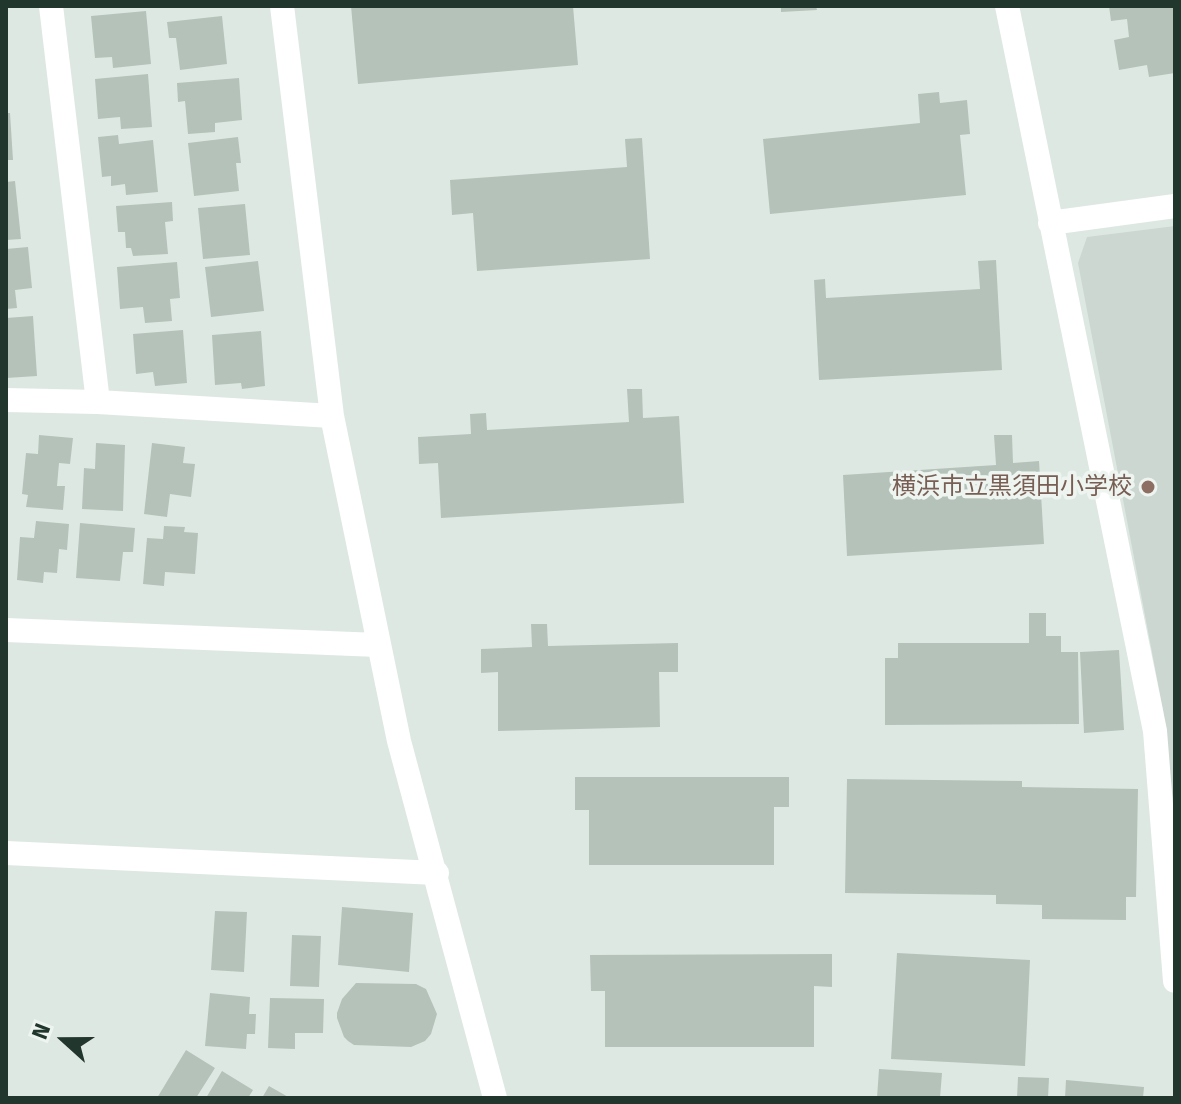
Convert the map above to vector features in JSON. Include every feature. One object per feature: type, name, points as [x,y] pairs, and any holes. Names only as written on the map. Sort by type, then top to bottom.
[{"type":"street","points":[[51,6],[98,402]]},
{"type":"street","points":[[282,6],[332,416],[399,741],[437,873],[495,1098]]},
{"type":"street","points":[[1007,6],[1155,731],[1175,981]]},
{"type":"street","points":[[1050,223],[1175,206]]},
{"type":"street","points":[[6,400],[98,402],[332,416]]},
{"type":"street","points":[[6,630],[378,645]]},
{"type":"street","points":[[6,853],[437,873]]},
{"type":"shaded area","name":"横浜市立黒須田小学校","points":[[1175,226],[1175,819],[1163,710],[1078,263],[1087,237]]},
{"type":"building","points":[[351,6],[573,6],[578,65],[358,84]]},
{"type":"building","points":[[781,6],[816,6],[817,10],[781,12]]},
{"type":"building","points":[[1109,6],[1175,6],[1175,73],[1149,77],[1147,65],[1119,70],[1114,40],[1129,37],[1127,19],[1111,21]]},
{"type":"building","points":[[146,11],[151,64],[113,68],[112,57],[95,58],[91,16]]},
{"type":"building","points":[[222,16],[227,64],[180,70],[176,38],[169,38],[167,22]]},
{"type":"building","points":[[148,74],[152,127],[121,129],[120,117],[98,119],[95,79]]},
{"type":"building","points":[[239,78],[242,120],[215,123],[215,132],[188,134],[185,101],[178,102],[177,83]]},
{"type":"building","points":[[939,92],[940,103],[967,100],[970,134],[960,135],[966,195],[770,214],[763,139],[920,123],[918,94]]},
{"type":"building","points":[[6,113],[10,113],[13,160],[6,160]]},
{"type":"building","points":[[118,135],[119,144],[153,140],[158,192],[126,195],[125,184],[111,186],[111,176],[102,177],[98,137]]},
{"type":"building","points":[[238,137],[241,163],[236,163],[239,191],[194,196],[188,143]]},
{"type":"building","points":[[642,138],[650,259],[477,271],[473,213],[452,215],[450,180],[627,167],[625,139]]},
{"type":"building","points":[[15,181],[21,239],[6,240],[6,182]]},
{"type":"building","points":[[172,202],[173,221],[165,222],[168,254],[133,256],[131,248],[126,248],[125,232],[118,232],[116,206]]},
{"type":"building","points":[[245,204],[250,255],[203,259],[198,208]]},
{"type":"building","points":[[28,247],[32,288],[15,290],[17,308],[6,309],[6,249]]},
{"type":"building","points":[[996,260],[1002,370],[819,380],[814,280],[825,279],[826,298],[980,289],[978,261]]},
{"type":"building","points":[[258,261],[264,311],[211,317],[205,267]]},
{"type":"building","points":[[177,262],[180,298],[170,299],[172,321],[145,323],[143,307],[120,309],[117,267]]},
{"type":"building","points":[[33,316],[37,376],[6,378],[6,318]]},
{"type":"building","points":[[183,330],[187,383],[155,386],[153,372],[136,374],[133,334]]},
{"type":"building","points":[[261,331],[265,386],[242,389],[241,383],[215,385],[212,335]]},
{"type":"building","points":[[627,389],[642,389],[643,418],[679,416],[684,503],[441,518],[438,463],[419,464],[418,437],[471,434],[470,414],[486,413],[487,430],[629,422]]},
{"type":"building","points":[[39,435],[73,438],[70,464],[59,463],[57,486],[65,486],[63,510],[26,507],[28,495],[22,494],[26,453],[38,454]]},
{"type":"building","points":[[994,435],[1012,435],[1013,463],[1039,461],[1044,544],[847,556],[843,475],[996,465]]},
{"type":"building","points":[[96,443],[125,445],[123,511],[82,509],[84,468],[95,469]]},
{"type":"building","points":[[152,443],[185,447],[183,463],[195,464],[191,497],[170,494],[167,517],[144,514]]},
{"type":"building","points":[[36,521],[69,524],[67,550],[59,549],[57,573],[44,572],[43,583],[17,580],[20,537],[34,538]]},
{"type":"building","points":[[80,523],[135,528],[133,552],[123,552],[120,581],[76,578]]},
{"type":"building","points":[[164,526],[185,527],[184,532],[198,533],[195,574],[165,572],[164,586],[143,584],[147,538],[163,539]]},
{"type":"building","points":[[1029,613],[1046,613],[1046,636],[1061,636],[1061,652],[1078,652],[1079,724],[885,725],[885,658],[898,658],[898,643],[1029,643]]},
{"type":"building","points":[[531,624],[547,624],[548,646],[678,643],[678,672],[659,672],[660,727],[498,731],[498,672],[481,673],[481,649],[532,647]]},
{"type":"building","points":[[1119,650],[1124,730],[1084,733],[1080,652]]},
{"type":"building","points":[[575,777],[789,777],[789,807],[774,807],[774,865],[589,865],[589,810],[575,810]]},
{"type":"building","points":[[847,779],[1022,781],[1022,787],[1138,789],[1136,897],[1126,897],[1126,920],[1042,919],[1042,905],[996,904],[996,895],[845,893]]},
{"type":"building","points":[[342,907],[413,913],[409,972],[338,965]]},
{"type":"building","points":[[215,911],[247,912],[244,972],[211,970]]},
{"type":"building","points":[[292,935],[321,936],[319,987],[290,986]]},
{"type":"building","points":[[897,953],[1030,960],[1025,1066],[891,1059]]},
{"type":"building","points":[[832,954],[832,987],[814,986],[814,1047],[605,1047],[605,991],[591,991],[590,955]]},
{"type":"building","points":[[356,983],[416,984],[426,989],[437,1014],[431,1034],[425,1041],[411,1047],[354,1045],[348,1041],[337,1013],[342,999]]},
{"type":"building","points":[[210,993],[250,997],[249,1014],[256,1014],[255,1034],[247,1034],[246,1049],[205,1046]]},
{"type":"building","points":[[270,998],[324,999],[323,1033],[295,1033],[295,1049],[268,1048]]},
{"type":"building","points":[[186,1050],[215,1068],[196,1098],[157,1098]]},
{"type":"building","points":[[879,1069],[942,1073],[940,1098],[877,1098]]},
{"type":"building","points":[[222,1071],[253,1090],[248,1098],[206,1098]]},
{"type":"building","points":[[1018,1077],[1049,1078],[1048,1098],[1017,1098]]},
{"type":"building","points":[[1066,1080],[1144,1087],[1143,1098],[1065,1098]]},
{"type":"building","points":[[269,1086],[290,1098],[262,1098]]},
{"type":"place","name":"横浜市立黒須田小学校","points":[[1148,487]]}]
